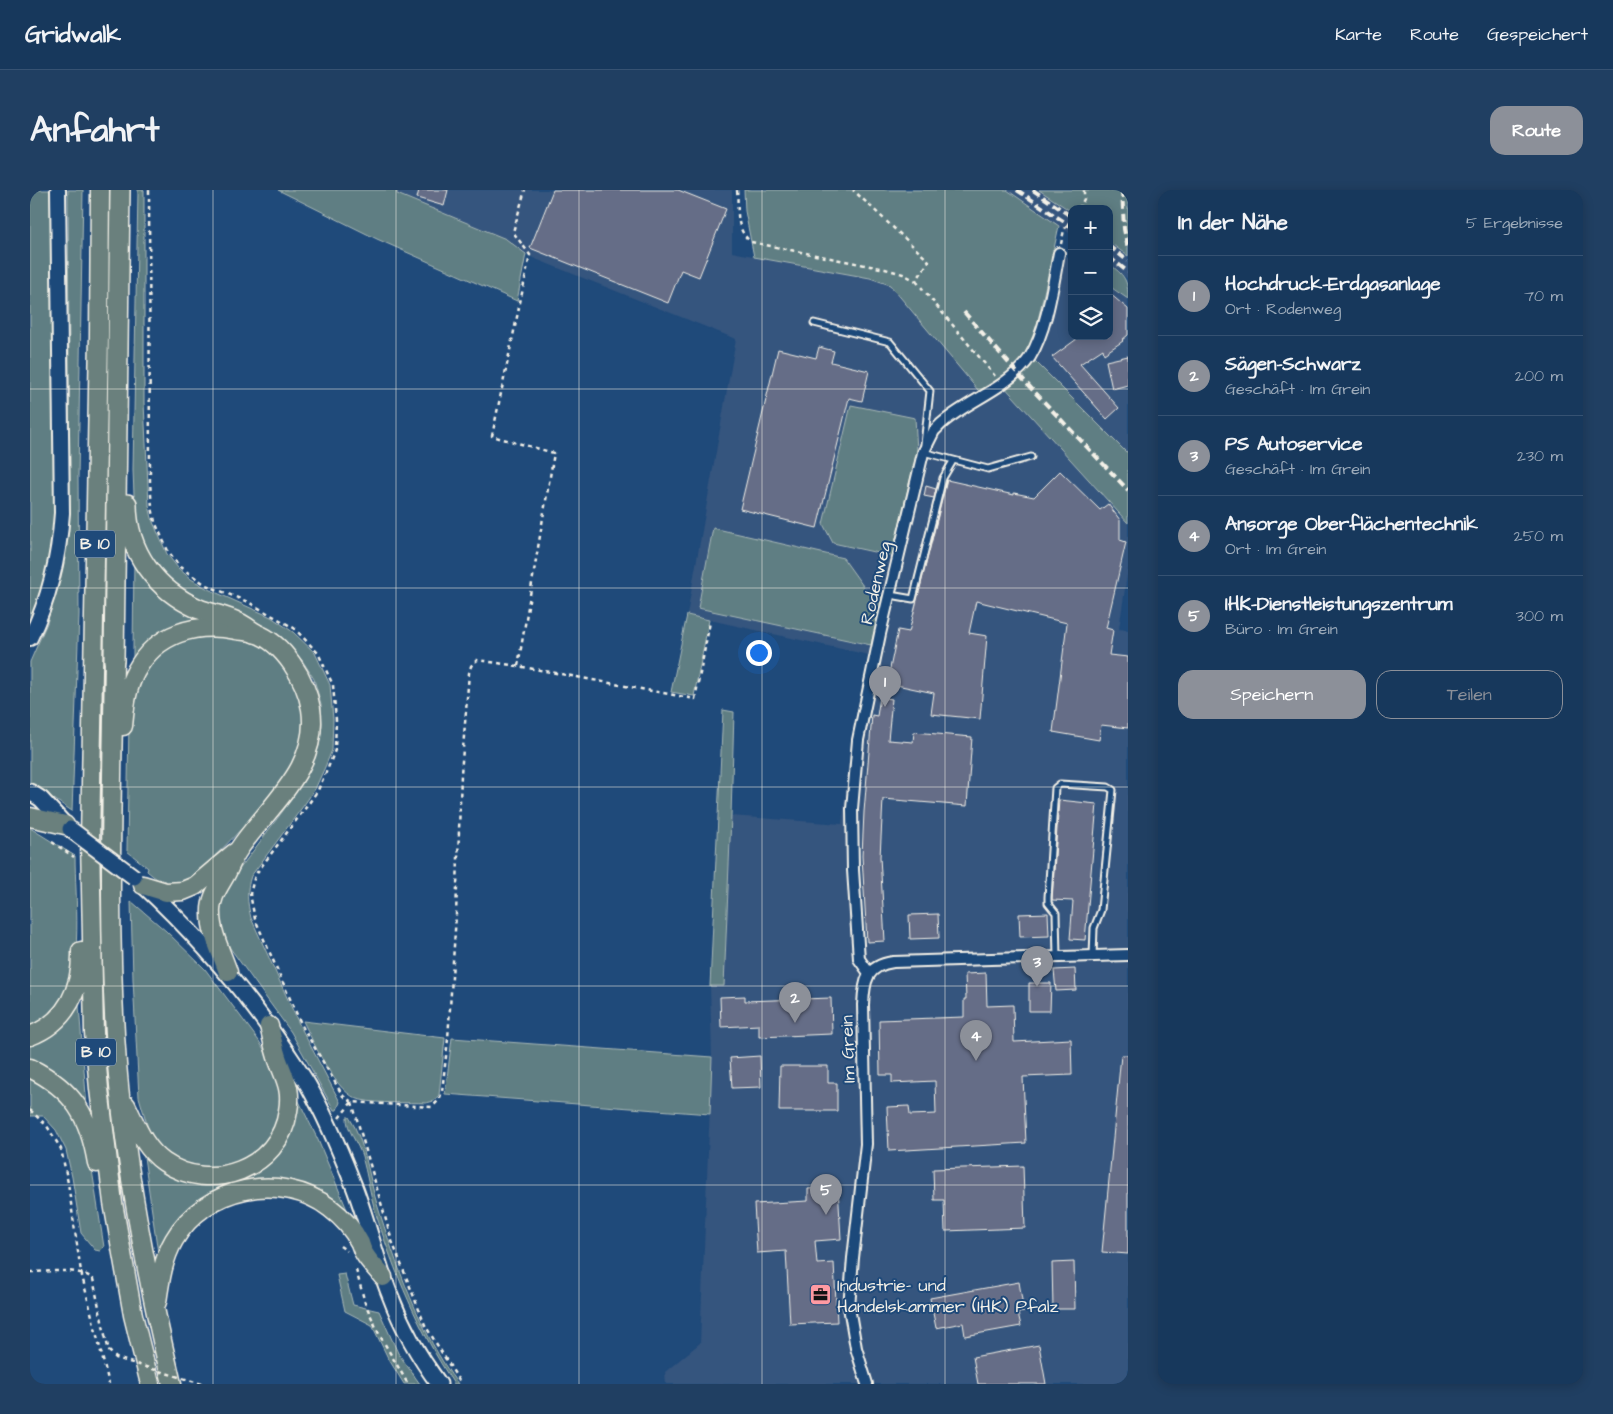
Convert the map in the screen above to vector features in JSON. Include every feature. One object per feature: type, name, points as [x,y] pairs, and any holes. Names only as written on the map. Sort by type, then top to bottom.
[{"type":"highway","name":"B 10","points":[[100,190],[99,353],[90,841],[94,1033],[113,1203],[133,1315],[150,1384]]},
{"type":"highway","name":"B 10","points":[[120,190],[118,464],[110,856],[115,1025],[120,1093],[132,1189],[155,1312],[172,1384]]},
{"type":"highway","points":[[118,464],[128,498],[128,518],[133,543],[150,572],[166,589],[180,599],[206,611],[238,622],[282,652],[298,672],[308,698],[312,724],[310,738],[301,767],[282,796],[239,850],[217,888],[211,909],[213,931],[228,972]]},
{"type":"highway","points":[[112,770],[124,726],[129,686],[141,664],[154,649],[180,633],[200,628],[222,627],[255,633]]},
{"type":"highway","points":[[30,817],[68,827]]},
{"type":"highway","points":[[138,881],[166,892],[183,891],[195,886],[239,850]]},
{"type":"highway","points":[[30,1036],[46,1027],[59,1016],[76,992],[81,973],[81,949],[91,899]]},
{"type":"highway","points":[[120,1093],[142,1137],[152,1152],[162,1161],[173,1168],[196,1176],[216,1177],[237,1173],[269,1151],[282,1130],[288,1111],[289,1088],[278,1061],[269,1026]]},
{"type":"highway","points":[[30,1068],[66,1092],[84,1116],[93,1140],[98,1170],[113,1203]]},
{"type":"highway","points":[[155,1312],[163,1267],[175,1239],[185,1226],[206,1206],[218,1199],[230,1193],[256,1188],[272,1188],[298,1192],[310,1196],[330,1208],[352,1229],[364,1254],[383,1277]]},
{"type":"main road","points":[[30,792],[41,799],[68,827]]},
{"type":"main road","points":[[30,805],[68,827],[138,881],[168,908],[228,972],[269,1026],[307,1083],[329,1126],[363,1212],[383,1277],[405,1330],[427,1368],[439,1384]]},
{"type":"street","points":[[30,638],[44,606],[52,579],[62,513],[58,190]]},
{"type":"street","name":"Rodenweg","points":[[869,973],[859,959],[853,870],[852,808],[858,740],[923,452],[934,431],[941,424],[1002,384],[1019,370],[1030,356],[1039,338],[1059,253]]},
{"type":"street","points":[[869,973],[881,964],[893,962],[1128,955]]},
{"type":"street","name":"Im Grein","points":[[868,1384],[856,1348],[849,1307],[866,1144],[863,1005],[864,988],[869,973]]},
{"type":"lane","points":[[814,324],[890,342],[930,391],[923,452],[988,470],[1031,457]]},
{"type":"lane","points":[[890,595],[913,600],[943,478],[952,461]]},
{"type":"lane","points":[[1057,957],[1056,913],[1048,903],[1048,897],[1055,788],[1060,784],[1108,787],[1113,790],[1101,910],[1094,928],[1093,956]]},
{"type":"path","points":[[149,190],[150,482],[152,507],[160,537],[180,567],[193,577],[206,585],[256,606],[294,628],[318,653],[333,685],[336,720],[335,750],[328,768],[318,790],[255,875],[250,894],[255,918],[302,1026],[343,1096],[352,1102],[432,1107],[441,1097],[452,984],[461,774],[471,666],[477,660],[695,698],[710,622]]},
{"type":"path","points":[[518,666],[554,453],[492,436],[530,255],[513,232],[525,190]]},
{"type":"path","points":[[737,190],[740,228],[744,236],[751,242],[904,274],[916,281],[1002,384]]},
{"type":"path","points":[[853,190],[929,261],[916,281]]},
{"type":"path","points":[[1081,205],[1084,199],[1084,190]]},
{"type":"path","points":[[1059,253],[1064,230],[1068,224]]},
{"type":"path","points":[[52,842],[74,857]]},
{"type":"path","points":[[329,1126],[341,1117],[352,1102]]},
{"type":"path","points":[[352,1102],[392,1241],[425,1325],[461,1384]]},
{"type":"path","points":[[30,1110],[47,1126],[61,1150],[68,1183],[81,1272],[109,1384]]},
{"type":"path","points":[[340,1246],[352,1254]]},
{"type":"path","points":[[356,1268],[365,1304],[379,1334],[408,1384]]},
{"type":"path","points":[[30,1272],[81,1272],[93,1280],[109,1351],[116,1358],[202,1384]]},
{"type":"shaded area","points":[[397,190],[732,190],[732,252],[870,278],[890,285],[983,395],[1002,384],[1128,523],[1128,569],[1119,629],[1128,630],[1128,1384],[666,1384],[665,1372],[700,1343],[712,1057],[710,986],[724,985],[731,816],[842,824],[850,750],[869,655],[687,615],[736,339],[533,258],[505,239],[397,194]]},
{"type":"shaded area","points":[[1007,190],[1039,190],[1065,207],[1068,209],[1068,232]]},
{"type":"shaded area","points":[[1113,245],[1128,256],[1128,279],[1113,267]]},
{"type":"shaded area","points":[[1063,254],[1068,257],[1068,340],[1113,340],[1113,289],[1128,299],[1127,453],[1030,356]]},
{"type":"green space","points":[[30,190],[52,190],[57,493],[55,534],[44,587],[30,624]]},
{"type":"green space","points":[[68,190],[83,190],[78,477],[79,614],[72,811],[30,783],[30,662],[47,623],[62,571],[70,510]]},
{"type":"green space","points":[[138,190],[144,190],[144,403],[149,506],[153,522],[167,554],[178,568],[191,579],[208,589],[271,617],[293,632],[315,653],[330,685],[333,719],[332,750],[315,789],[251,876],[248,897],[251,918],[299,1024],[340,1102],[337,1110],[334,1110],[291,1032],[230,948],[219,919],[219,907],[227,886],[306,777],[319,745],[322,725],[321,704],[314,679],[302,660],[283,640],[261,626],[180,592],[150,561],[135,519],[133,470]]},
{"type":"green space","points":[[278,190],[397,190],[397,194],[506,239],[526,254],[517,301],[377,239]]},
{"type":"green space","points":[[744,190],[1007,190],[1059,226],[1030,356],[1126,452],[1128,451],[1128,523],[1002,384],[983,396],[890,285],[870,278],[754,257],[745,211]]},
{"type":"green space","points":[[1039,190],[1128,190],[1128,256],[1113,245],[1113,205],[1068,205],[1068,209]]},
{"type":"green space","points":[[1113,267],[1126,282],[1128,299],[1113,289]]},
{"type":"green space","points":[[851,405],[915,418],[917,451],[892,556],[833,543],[823,524]]},
{"type":"green space","points":[[713,528],[843,558],[868,593],[882,596],[871,645],[698,608]]},
{"type":"green space","points":[[134,559],[203,619],[135,659],[133,658]]},
{"type":"green space","points":[[687,615],[709,620],[694,696],[671,692]]},
{"type":"green space","points":[[195,634],[248,639],[269,651],[281,663],[294,683],[301,703],[303,724],[297,754],[283,780],[232,839],[190,880],[172,885],[162,882],[152,875],[147,871],[148,868],[127,851],[129,720],[137,683],[157,654],[176,642]]},
{"type":"green space","points":[[723,710],[734,712],[724,986],[710,986]]},
{"type":"green space","points":[[30,828],[75,856],[77,931],[73,969],[69,986],[62,1001],[52,1013],[30,1028]]},
{"type":"green space","points":[[131,901],[166,931],[205,969],[259,1041],[280,1077],[284,1106],[279,1123],[263,1151],[221,1171],[182,1165],[162,1150],[149,1131],[139,1097]]},
{"type":"green space","points":[[78,1004],[87,1108],[30,1062],[30,1044]]},
{"type":"green space","points":[[303,1021],[445,1038],[439,1095],[434,1101],[426,1103],[376,1102],[361,1100],[352,1096],[343,1089],[327,1067]]},
{"type":"green space","points":[[452,1038],[712,1057],[710,1114],[445,1094]]},
{"type":"green space","points":[[30,1076],[41,1081],[72,1110],[90,1157],[104,1247],[100,1251],[95,1250],[81,1233],[66,1150],[56,1130],[43,1116],[30,1116]]},
{"type":"green space","points":[[297,1097],[318,1140],[348,1212],[346,1214],[242,1184],[163,1246],[158,1253],[144,1157],[163,1173],[176,1179],[193,1181],[251,1174]]},
{"type":"green space","points":[[347,1117],[349,1117],[355,1127],[359,1137],[384,1226],[410,1297],[432,1343],[458,1384],[454,1384],[441,1364],[399,1279],[375,1211],[362,1156],[348,1126]]},
{"type":"green space","points":[[345,1274],[353,1305],[379,1311],[398,1353],[420,1384],[404,1384],[388,1358],[372,1325],[345,1311],[337,1275]]},
{"type":"building","points":[[419,190],[448,190],[444,206],[417,198]]},
{"type":"building","points":[[553,190],[678,190],[726,209],[699,277],[681,270],[668,303],[530,248]]},
{"type":"building","points":[[1113,296],[1128,309],[1128,335],[1123,341],[1104,354],[1103,349],[1080,364],[1119,408],[1107,419],[1052,357],[1075,340],[1113,340]]},
{"type":"building","points":[[819,347],[834,351],[831,362],[869,371],[862,401],[849,398],[817,528],[740,509],[778,349],[816,358]]},
{"type":"building","points":[[1128,356],[1128,385],[1112,389],[1106,361]]},
{"type":"building","points":[[1060,471],[1100,510],[1108,504],[1120,520],[1120,540],[1126,542],[1106,628],[1113,630],[1109,655],[1128,657],[1128,728],[1101,725],[1099,740],[1053,732],[1067,623],[976,601],[969,633],[987,636],[980,719],[931,714],[934,693],[887,683],[898,630],[909,632],[947,480],[1014,495],[1014,493],[1034,497]]},
{"type":"building","points":[[926,486],[936,489],[934,498],[924,496]]},
{"type":"building","points":[[880,697],[892,699],[888,740],[913,742],[914,732],[972,737],[967,806],[883,799],[880,857],[885,941],[867,942],[862,856],[864,812],[872,715],[877,716]]},
{"type":"building","points":[[1059,800],[1097,804],[1085,940],[1070,939],[1073,901],[1052,900]]},
{"type":"building","points":[[1048,913],[1049,936],[1020,937],[1019,914]]},
{"type":"building","points":[[938,914],[939,938],[910,939],[909,915]]},
{"type":"building","points":[[1075,969],[1076,990],[1056,991],[1054,970]]},
{"type":"building","points":[[986,973],[987,1006],[1013,1005],[1014,1042],[1071,1039],[1072,1075],[1023,1077],[1026,1143],[889,1151],[887,1107],[909,1106],[910,1115],[936,1114],[935,1081],[892,1083],[892,1075],[880,1075],[879,1020],[964,1017],[964,999],[966,999],[965,974]]},
{"type":"building","points":[[1029,983],[1051,983],[1050,1011],[1029,1011]]},
{"type":"building","points":[[745,996],[745,1001],[831,998],[832,1034],[759,1037],[759,1025],[721,1027],[720,997]]},
{"type":"building","points":[[1121,1055],[1128,1055],[1128,1254],[1102,1252]]},
{"type":"building","points":[[760,1056],[761,1087],[732,1088],[730,1058]]},
{"type":"building","points":[[780,1066],[828,1066],[828,1083],[837,1083],[837,1111],[779,1111]]},
{"type":"building","points":[[1023,1166],[1025,1228],[945,1231],[944,1200],[934,1200],[933,1169]]},
{"type":"building","points":[[838,1187],[841,1239],[815,1241],[817,1264],[834,1263],[837,1322],[790,1324],[786,1251],[757,1253],[754,1204],[808,1201],[808,1189]]},
{"type":"building","points":[[1074,1262],[1075,1309],[1053,1309],[1052,1263]]},
{"type":"building","points":[[1019,1282],[1024,1312],[1018,1313],[1021,1326],[965,1336],[963,1323],[936,1328],[930,1298]]},
{"type":"building","points":[[1039,1345],[1046,1384],[978,1384],[973,1357]]},
{"type":"railway","points":[[1017,190],[1068,224]]},
{"type":"railway","points":[[1033,190],[1068,214]]},
{"type":"railway","points":[[1122,190],[1124,229],[1128,249]]},
{"type":"railway","points":[[1113,249],[1128,261]]},
{"type":"railway","points":[[1113,260],[1128,272]]},
{"type":"railway","points":[[964,312],[1028,385],[1128,490]]},
{"type":"place","name":"Hochdruck-Erdgasanlage","points":[[885,707]]},
{"type":"place","name":"PS Autoservice","points":[[1037,987]]},
{"type":"place","name":"Sägen-Schwarz","points":[[795,1023]]},
{"type":"place","name":"Ansorge Oberflächentechnik","points":[[976,1061]]},
{"type":"place","name":"IHK-Dienstleistungszentrum","points":[[826,1215]]},
{"type":"place","name":"Industrie- und Handelskammer (IHK) Pfalz","points":[[821,1295]]}]
